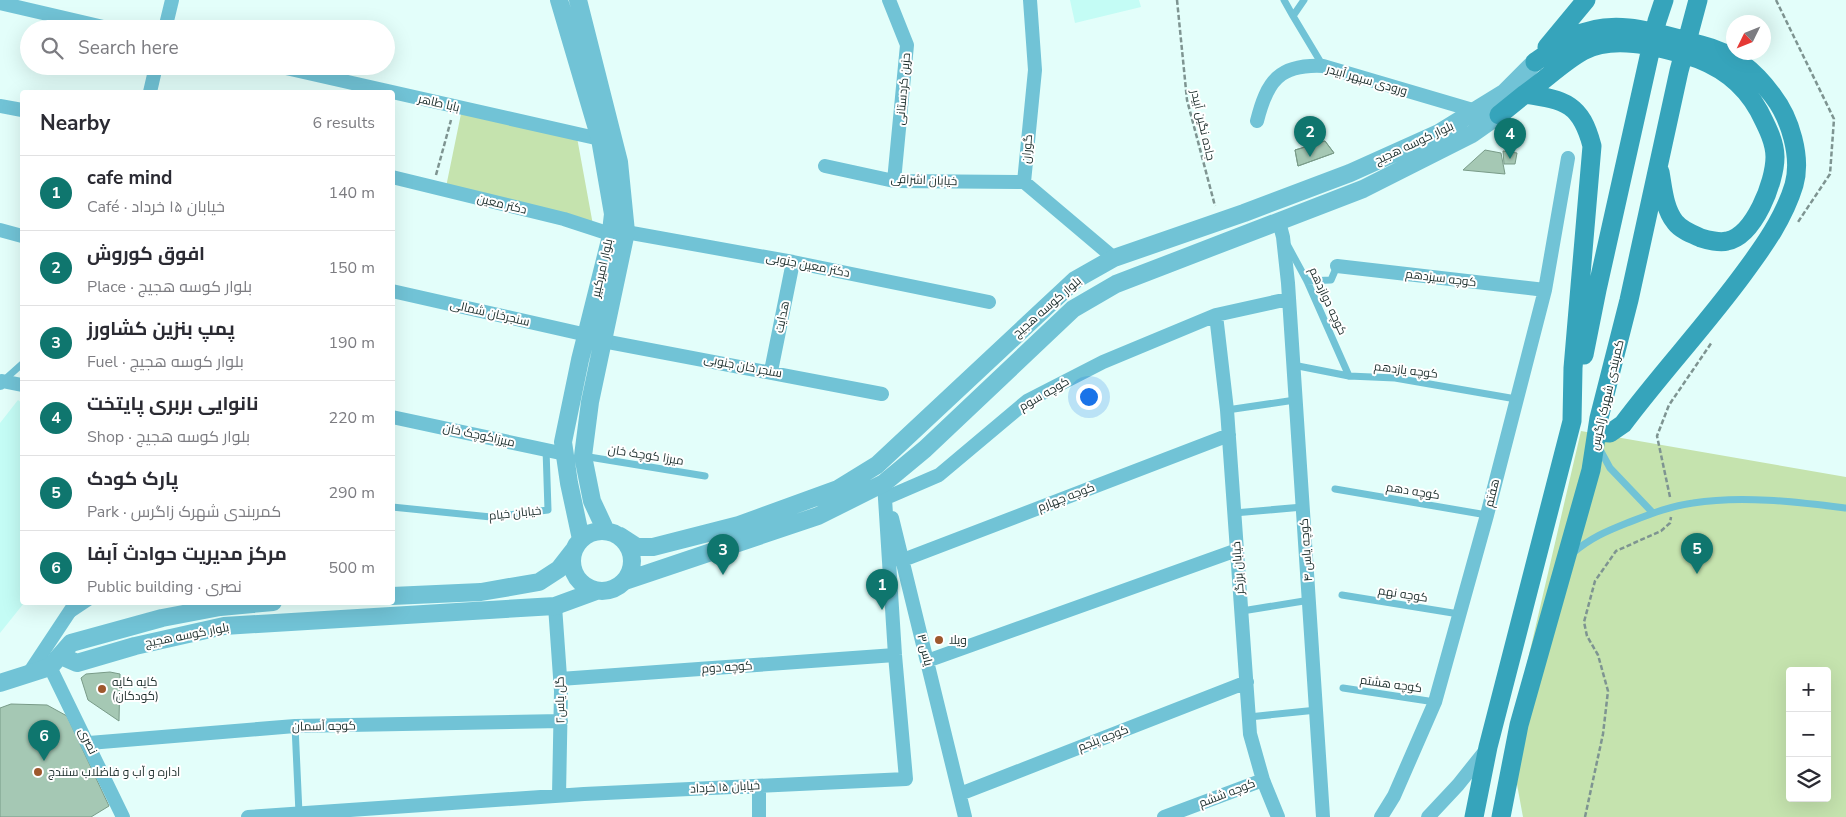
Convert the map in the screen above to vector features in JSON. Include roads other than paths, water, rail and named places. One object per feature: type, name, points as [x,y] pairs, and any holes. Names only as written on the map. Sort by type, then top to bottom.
[{"type":"main road","points":[[1535,62],[1586,0]]},
{"type":"main road","points":[[1474,817],[1488,747],[1558,482],[1572,421],[1597,290],[1657,21],[1664,0]]},
{"type":"main road","name":"کمربندی شهرک زاگرس","points":[[1501,817],[1519,725],[1591,470],[1599,418],[1629,300],[1679,71],[1698,0]]},
{"type":"main road","points":[[1535,62],[1574,37],[1594,29],[1635,28],[1711,47],[1740,60],[1759,76],[1782,107],[1795,142],[1795,183],[1784,212],[1767,241],[1718,308],[1623,424],[1610,433],[1596,436]]},
{"type":"main road","points":[[1499,115],[1584,51],[1621,42],[1662,48],[1708,62],[1733,79],[1754,102],[1769,129],[1775,157],[1770,188],[1760,210],[1745,231],[1727,241],[1705,239],[1689,233],[1676,223],[1667,206],[1658,166]]},
{"type":"main road","points":[[1525,94],[1550,98],[1573,107],[1587,125],[1592,146],[1574,359],[1572,421]]},
{"type":"street","points":[[167,20],[172,0]]},
{"type":"street","points":[[558,0],[578,0]]},
{"type":"street","name":"بلوار امیرکبیر","points":[[558,0],[600,139],[612,214],[618,233],[586,335],[565,429],[565,454],[577,545]]},
{"type":"street","name":"بلوار امیرکبیر","points":[[578,0],[619,162],[618,233],[603,341],[590,402],[583,456],[592,501],[613,534]]},
{"type":"street","name":"حزین کردستانی","points":[[889,0],[907,45],[894,181]]},
{"type":"street","name":"گوران","points":[[1030,0],[1035,70],[1024,182],[1114,258]]},
{"type":"street","points":[[0,1],[76,20]]},
{"type":"street","name":"بلوار کوسه هجیج","points":[[613,534],[637,547],[653,547],[739,525],[838,489],[877,465],[1075,280],[1114,258],[1219,222],[1359,169],[1440,133],[1504,93],[1535,62]]},
{"type":"street","name":"ورودی سپهر آبیدر","points":[[1257,121],[1264,96],[1274,80],[1288,70],[1304,65],[1324,66],[1476,111]]},
{"type":"street","points":[[150,90],[154,75]]},
{"type":"street","name":"بابا طاهر","points":[[318,75],[384,90]]},
{"type":"street","name":"بابا طاهر","points":[[395,93],[600,139]]},
{"type":"street","points":[[0,106],[20,110]]},
{"type":"street","name":"بلوار کوسه هجیج","points":[[625,581],[818,516],[886,490],[925,449],[1073,309],[1124,281],[1281,230],[1472,134],[1499,115]]},
{"type":"street","name":"هفتم","points":[[1381,817],[1394,796],[1435,702],[1487,515],[1545,290],[1568,158]]},
{"type":"street","name":"خیابان اشراقی","points":[[825,166],[894,181],[1024,182]]},
{"type":"street","name":"دکتر معین","points":[[395,178],[618,233]]},
{"type":"street","points":[[0,230],[20,235]]},
{"type":"street","name":"کوچه یاس ۴","points":[[1281,230],[1288,283],[1323,817]]},
{"type":"street","name":"دکتر معین جنوبی","points":[[618,233],[793,262],[989,302]]},
{"type":"street","points":[[1114,258],[1124,281]]},
{"type":"street","name":"هدایت","points":[[771,371],[793,262]]},
{"type":"street","name":"کوچه سیزدهم","points":[[1338,266],[1545,290]]},
{"type":"street","name":"سنجرخان شمالی","points":[[395,292],[586,335]]},
{"type":"street","name":"کوچه سوم","points":[[886,490],[939,474],[1027,401],[1103,362],[1216,315],[1288,299]]},
{"type":"street","name":"خیابان برزگر","points":[[1216,315],[1227,410],[1250,734],[1263,780],[1278,817]]},
{"type":"street","name":"سنجر خان جنوبی","points":[[603,341],[771,371],[882,394]]},
{"type":"street","points":[[1,382],[20,386]]},
{"type":"street","name":"میرزاکوچک خان","points":[[395,418],[565,454]]},
{"type":"street","name":"کوچه چهارم","points":[[903,560],[1229,435]]},
{"type":"street","points":[[877,465],[886,490]]},
{"type":"street","name":"یاس ۳","points":[[886,490],[966,817]]},
{"type":"street","name":"خیابان ۱۵ خرداد","points":[[248,817],[299,813],[374,812],[559,795],[906,779],[895,655],[886,490]]},
{"type":"street","points":[[395,596],[481,592],[539,582],[559,569],[577,545],[589,533],[613,534],[626,542],[632,558],[632,566],[625,581],[612,590],[596,591],[588,588],[576,576],[572,560],[577,545]]},
{"type":"street","points":[[928,661],[1237,550]]},
{"type":"street","name":"بلوار کوسه هجیج","points":[[56,661],[77,663],[135,646],[224,626],[555,606],[596,591]]},
{"type":"street","name":"بلوار کوسه هجیج","points":[[56,661],[72,644],[162,618],[241,605]]},
{"type":"street","name":"گل یاس۲","points":[[555,606],[560,679],[559,795]]},
{"type":"street","points":[[29,673],[73,609]]},
{"type":"street","name":"کوچه دوم","points":[[560,679],[895,655]]},
{"type":"street","points":[[0,683],[56,661]]},
{"type":"street","name":"نصری","points":[[56,661],[89,743],[123,817]]},
{"type":"street","name":"کوچه پنجم","points":[[960,794],[1247,682]]},
{"type":"street","name":"کوچه آسمان","points":[[89,743],[295,726],[560,721]]},
{"type":"street","points":[[1428,817],[1458,785],[1488,747]]},
{"type":"street","name":"کوچه ششم","points":[[1164,817],[1263,780]]},
{"type":"street","points":[[759,786],[759,817]]},
{"type":"lane","points":[[1284,0],[1324,66]]},
{"type":"lane","points":[[1293,16],[1304,0]]},
{"type":"lane","name":"کوچه دوازدهم","points":[[1281,230],[1308,281],[1349,376]]},
{"type":"lane","points":[[1308,281],[1331,280],[1338,266]]},
{"type":"lane","name":"کوچه یازدهم","points":[[1292,365],[1349,376],[1395,378],[1516,398]]},
{"type":"lane","points":[[1,382],[20,366]]},
{"type":"lane","points":[[1227,410],[1295,400]]},
{"type":"lane","points":[[1596,436],[1610,468],[1653,513]]},
{"type":"lane","name":"خیابان خیام","points":[[395,507],[491,517],[548,510],[546,449]]},
{"type":"lane","name":"میرزا کوچک خان","points":[[583,456],[705,476]]},
{"type":"lane","name":"کوچه دهم","points":[[1335,489],[1487,515]]},
{"type":"lane","points":[[1567,558],[1589,539],[1672,507],[1708,501],[1746,500],[1800,502],[1846,508]]},
{"type":"lane","points":[[1234,513],[1303,507]]},
{"type":"lane","name":"کوچه نهم","points":[[1342,595],[1459,614]]},
{"type":"lane","points":[[1242,611],[1310,600]]},
{"type":"lane","name":"کوچه هشتم","points":[[1343,688],[1435,702]]},
{"type":"lane","points":[[1249,717],[1317,710]]},
{"type":"lane","points":[[295,726],[299,813]]},
{"type":"place","name":"افوق کوروش","points":[[1310,157]]},
{"type":"place","name":"نانوایی بربری پایتخت","points":[[1510,159]]},
{"type":"place","name":"پارک کودک","points":[[1697,574]]},
{"type":"place","name":"پمپ بنزین کشاورز","points":[[723,575]]},
{"type":"place","name":"cafe mind","points":[[882,610]]},
{"type":"place","name":"ویلا","points":[[939,640]]},
{"type":"place","name":"کایه کایه (کودکان)","points":[[102,689]]},
{"type":"place","name":"مرکز مدیریت حوادث آبفا","points":[[44,761]]},
{"type":"place","name":"اداره و آب و فاضلاب سنندج","points":[[38,772]]}]
